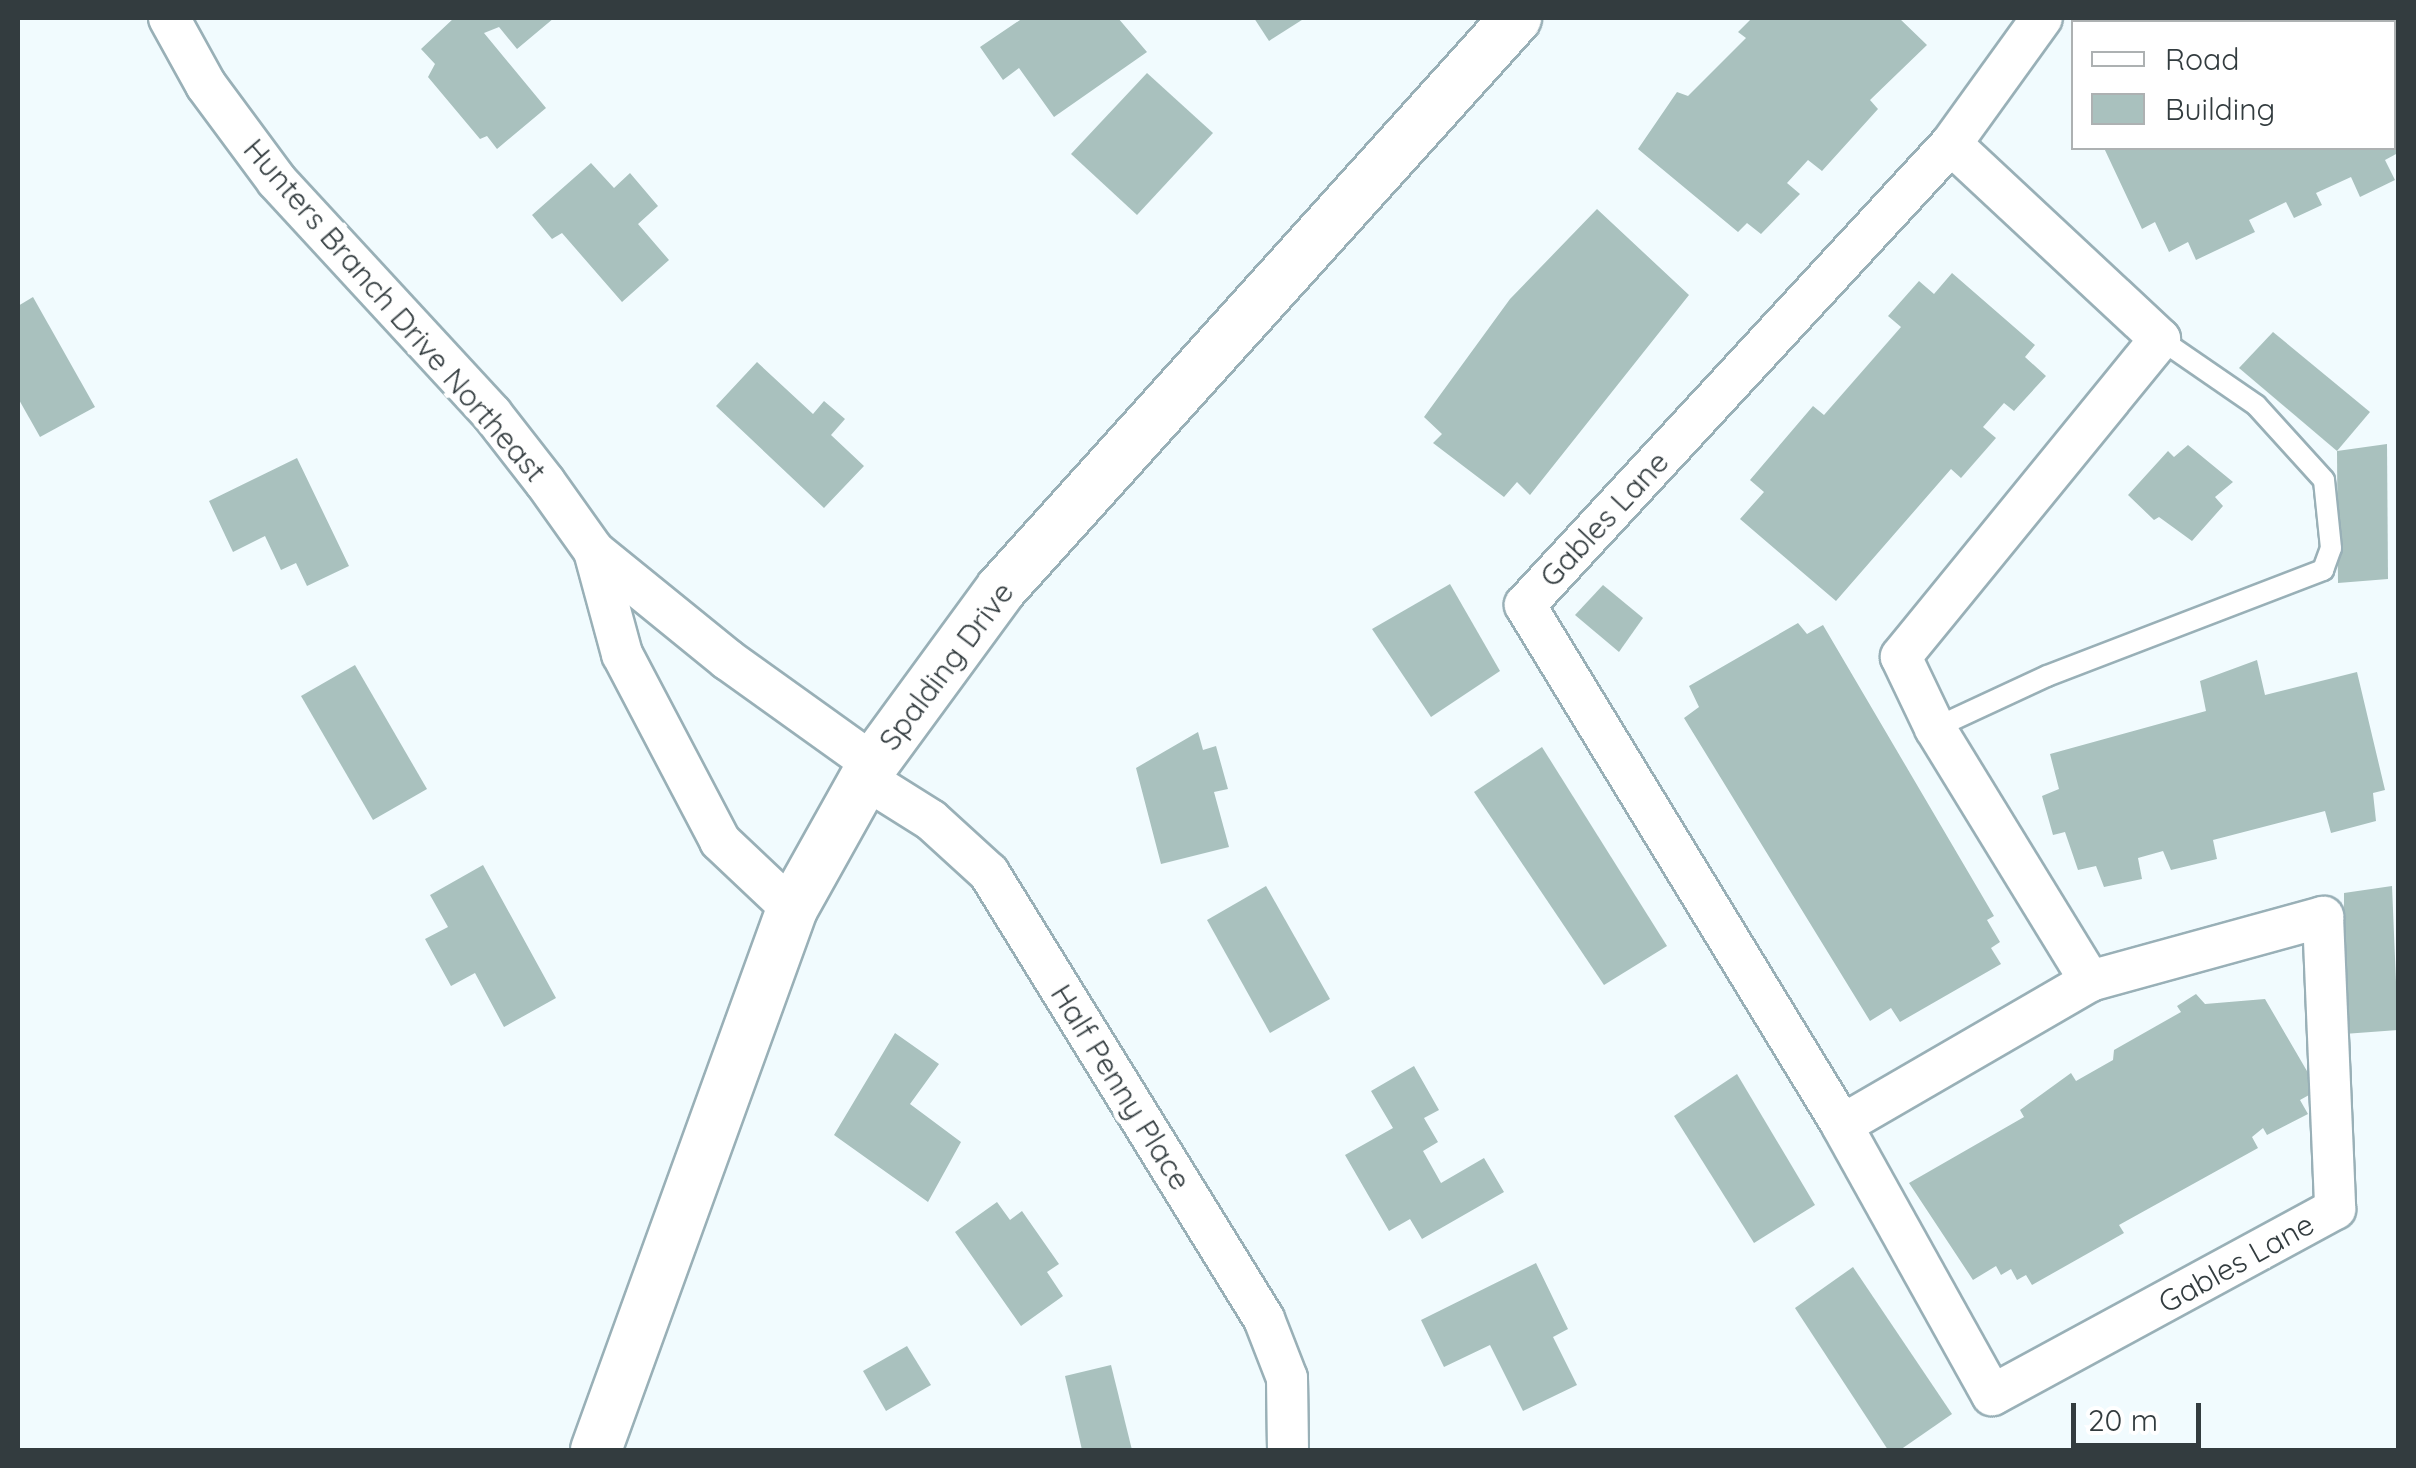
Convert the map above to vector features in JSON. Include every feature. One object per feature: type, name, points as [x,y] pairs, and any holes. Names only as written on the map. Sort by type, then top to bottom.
[{"type":"street","name":"Hunters Branch Drive Northeast","points":[[169,18],[206,85],[277,181],[492,414],[594,552],[622,654],[720,842],[792,909]]},
{"type":"street","name":"Spalding Drive","points":[[596,1450],[792,909],[869,771],[1002,590],[1516,18]]},
{"type":"street","name":"Gables Lane","points":[[1842,1125],[2090,981],[2322,917],[2335,1209],[1992,1395],[1842,1125],[1525,605],[1951,144],[2042,18]]},
{"type":"street","points":[[1951,144],[2160,338],[1901,656],[1935,728],[2090,981]]},
{"type":"street","name":"Half Penny Place","points":[[594,552],[931,820],[989,873],[1264,1318],[1287,1378],[1288,1450]]},
{"type":"lane","points":[[1935,728],[2047,676],[2323,570],[2331,548],[2324,480],[2256,405],[2160,338]]},
{"type":"building","points":[[454,18],[554,18],[517,49],[499,27],[484,33],[546,108],[497,149],[487,136],[480,139],[428,77],[435,64],[421,49]]},
{"type":"building","points":[[1023,18],[1118,18],[1147,52],[1054,117],[1019,68],[1003,80],[980,47]]},
{"type":"building","points":[[1254,18],[1305,18],[1269,41]]},
{"type":"building","points":[[1752,18],[1899,18],[1927,45],[1870,100],[1878,109],[1822,171],[1808,160],[1787,183],[1800,194],[1761,234],[1747,223],[1738,232],[1638,149],[1677,92],[1688,96],[1746,38],[1738,32]]},
{"type":"building","points":[[1147,73],[1213,133],[1137,215],[1071,154]]},
{"type":"building","points":[[2396,126],[2398,153],[2385,160],[2395,180],[2360,197],[2351,177],[2316,193],[2322,205],[2294,218],[2286,202],[2249,220],[2255,232],[2196,260],[2188,242],[2169,252],[2155,222],[2142,229],[2105,150],[2396,150]]},
{"type":"building","points":[[591,163],[614,188],[630,173],[658,206],[638,224],[669,260],[622,302],[562,233],[552,239],[532,215]]},
{"type":"building","points":[[1597,209],[1689,295],[1530,495],[1517,482],[1504,497],[1433,443],[1442,434],[1424,417],[1510,299]]},
{"type":"building","points":[[1952,273],[2035,345],[2025,357],[2046,376],[2014,411],[2004,403],[1983,427],[1996,438],[1961,478],[1951,469],[1836,601],[1740,519],[1764,492],[1750,480],[1813,406],[1824,415],[1901,327],[1888,316],[1919,281],[1934,294]]},
{"type":"building","points":[[33,297],[95,407],[40,437],[18,398],[18,306]]},
{"type":"building","points":[[2273,332],[2370,412],[2337,451],[2239,368]]},
{"type":"building","points":[[757,362],[813,414],[824,401],[845,419],[831,435],[864,466],[824,508],[716,406]]},
{"type":"building","points":[[2387,444],[2388,579],[2338,583],[2337,451]]},
{"type":"building","points":[[2188,445],[2233,482],[2215,497],[2223,506],[2192,541],[2159,517],[2154,520],[2128,495],[2168,451],[2174,457]]},
{"type":"building","points":[[297,458],[349,566],[307,586],[296,563],[281,570],[265,536],[233,552],[209,501]]},
{"type":"building","points":[[1450,584],[1500,671],[1431,717],[1372,629]]},
{"type":"building","points":[[1603,585],[1643,618],[1619,652],[1575,615]]},
{"type":"building","points":[[1798,623],[1807,634],[1823,625],[1994,916],[1987,920],[2000,942],[1991,948],[2001,964],[1900,1022],[1891,1008],[1870,1021],[1684,718],[1699,707],[1689,686]]},
{"type":"building","points":[[2257,660],[2265,695],[2357,672],[2385,790],[2373,793],[2376,821],[2331,833],[2325,811],[2213,840],[2217,859],[2171,870],[2163,851],[2138,858],[2142,879],[2104,887],[2096,866],[2078,870],[2065,832],[2053,835],[2042,796],[2059,789],[2050,754],[2206,711],[2200,681]]},
{"type":"building","points":[[355,665],[427,789],[373,820],[301,696]]},
{"type":"building","points":[[1198,732],[1203,750],[1216,746],[1228,789],[1214,792],[1229,847],[1161,864],[1136,768]]},
{"type":"building","points":[[1542,747],[1667,946],[1604,985],[1474,792]]},
{"type":"building","points":[[483,865],[556,998],[504,1027],[475,973],[451,986],[425,939],[448,927],[430,895]]},
{"type":"building","points":[[1266,886],[1330,999],[1270,1033],[1207,920]]},
{"type":"building","points":[[2392,886],[2398,1030],[2344,1034],[2344,893]]},
{"type":"building","points":[[2196,994],[2205,1004],[2265,999],[2318,1090],[2300,1100],[2308,1114],[2267,1135],[2263,1128],[2252,1137],[2258,1148],[2119,1225],[2124,1233],[2032,1285],[2026,1275],[2017,1280],[2011,1269],[2001,1275],[1996,1266],[1973,1280],[1909,1183],[2024,1117],[2020,1110],[2071,1073],[2076,1081],[2113,1060],[2114,1050],[2181,1012],[2177,1006]]},
{"type":"building","points":[[895,1033],[939,1064],[910,1104],[961,1142],[928,1202],[834,1135]]},
{"type":"building","points":[[1414,1066],[1439,1110],[1424,1118],[1438,1142],[1423,1151],[1441,1183],[1484,1158],[1504,1192],[1422,1239],[1410,1219],[1389,1231],[1345,1155],[1393,1128],[1371,1091]]},
{"type":"building","points":[[1737,1074],[1815,1205],[1754,1243],[1674,1116]]},
{"type":"building","points":[[997,1202],[1010,1220],[1022,1211],[1059,1264],[1047,1272],[1063,1296],[1021,1326],[955,1232]]},
{"type":"building","points":[[1536,1263],[1568,1329],[1553,1337],[1577,1385],[1523,1411],[1490,1345],[1444,1367],[1421,1320]]},
{"type":"building","points":[[1853,1267],[1952,1414],[1900,1450],[1888,1450],[1795,1308]]},
{"type":"building","points":[[907,1346],[931,1385],[886,1411],[863,1371]]},
{"type":"building","points":[[1111,1365],[1132,1450],[1082,1450],[1065,1376]]}]
